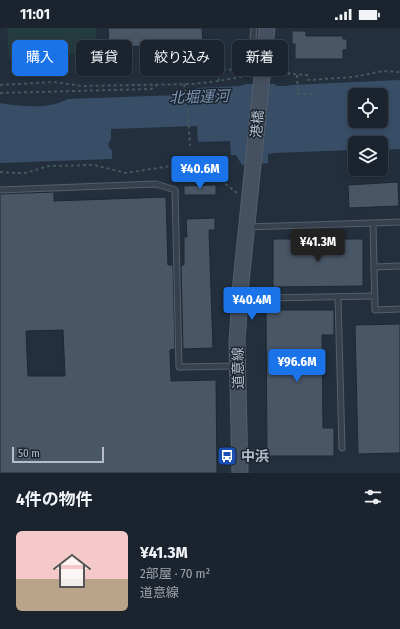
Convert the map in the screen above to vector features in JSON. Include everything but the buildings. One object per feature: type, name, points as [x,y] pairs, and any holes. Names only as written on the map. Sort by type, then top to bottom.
[{"type":"street","points":[[266,77],[267,28]]},
{"type":"street","name":"港橋","points":[[253,168],[266,77]]},
{"type":"street","name":"道意線","points":[[240,473],[237,342],[253,168]]},
{"type":"lane","points":[[253,40],[254,28]]},
{"type":"lane","points":[[0,190],[156,184],[175,190],[179,367],[238,366]]},
{"type":"lane","points":[[247,227],[400,222]]},
{"type":"lane","points":[[373,223],[375,310],[400,309]]},
{"type":"lane","points":[[374,267],[400,266]]},
{"type":"lane","points":[[267,298],[375,296]]},
{"type":"lane","points":[[338,297],[342,448]]},
{"type":"path","points":[[218,81],[223,70],[232,70]]},
{"type":"path","points":[[288,73],[307,75],[308,80],[353,77],[383,71],[400,72]]},
{"type":"path","points":[[266,77],[291,74]]},
{"type":"path","points":[[297,75],[298,94],[316,94]]},
{"type":"path","points":[[0,85],[54,82],[82,86],[158,85],[218,81],[247,76]]},
{"type":"path","points":[[184,84],[187,100],[190,146]]},
{"type":"path","points":[[0,93],[151,89],[158,85]]},
{"type":"path","points":[[193,158],[193,165]]},
{"type":"path","points":[[0,172],[25,173],[49,166],[94,165],[126,173],[189,163],[210,172],[250,203]]},
{"type":"green space","points":[[7,28],[96,28],[96,40],[76,40],[76,54],[68,55],[68,40],[12,40],[12,58],[9,58]]},
{"type":"water","name":"北堀運河","points":[[400,80],[400,149],[388,150],[388,136],[348,136],[348,150],[274,153],[268,154],[268,163],[242,165],[236,155],[231,155],[230,141],[198,142],[197,126],[111,129],[111,139],[108,144],[112,150],[112,159],[0,163],[0,103],[44,106],[68,99],[178,95],[178,100],[196,99],[196,88],[240,86],[246,84],[275,84],[276,86]]},
{"type":"place","name":"中浜","points":[[227,456]]}]
